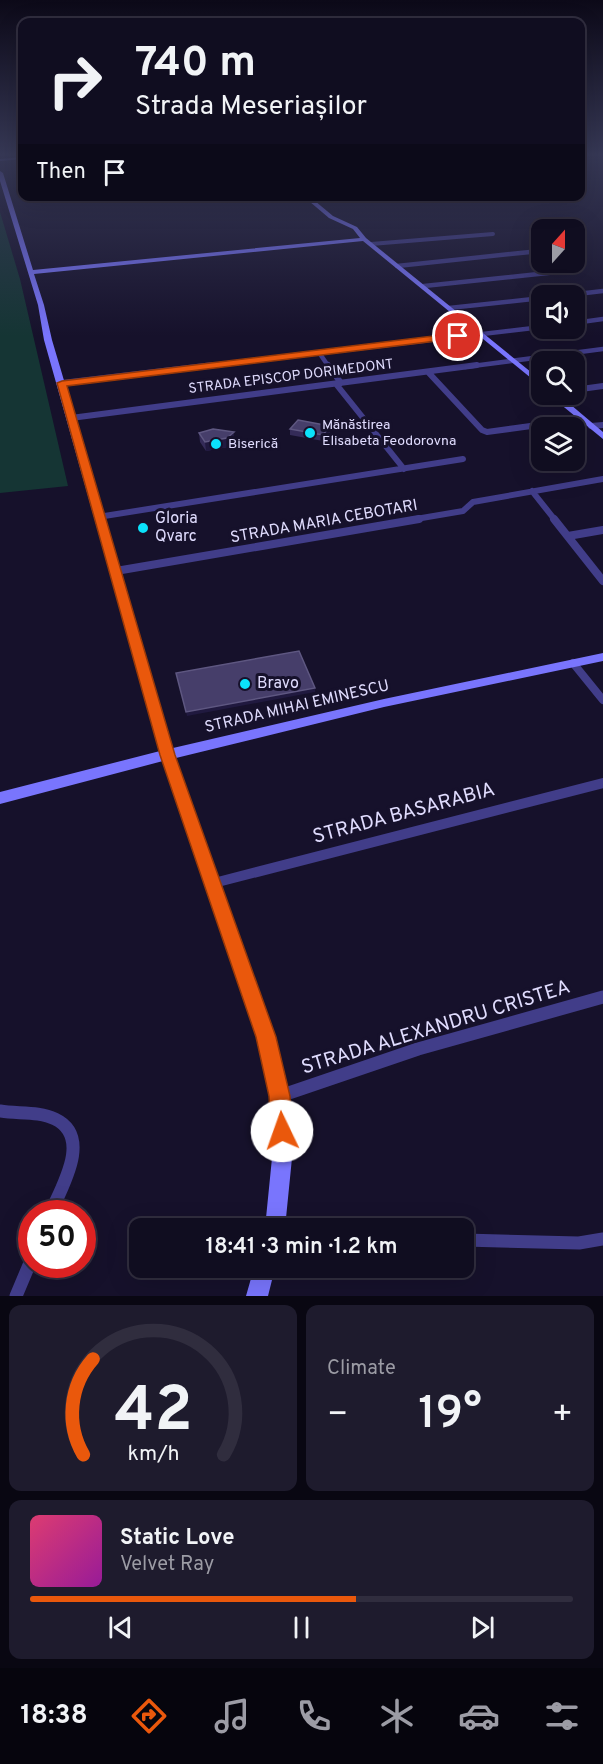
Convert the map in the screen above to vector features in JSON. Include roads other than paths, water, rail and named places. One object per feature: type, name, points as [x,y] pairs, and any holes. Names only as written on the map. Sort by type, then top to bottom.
[{"type":"main road","points":[[13,214],[168,755],[266,1037],[280,1096],[283,1148],[276,1218]]},
{"type":"main road","points":[[328,214],[355,228],[364,239],[531,376]]},
{"type":"main road","points":[[30,272],[364,239]]},
{"type":"main road","points":[[565,405],[580,417]]},
{"type":"main road","points":[[585,421],[603,436]]},
{"type":"main road","name":"STRADA MIHAI EMINESCU","points":[[0,798],[168,755],[384,704],[603,657]]},
{"type":"main road","points":[[257,1296],[262,1278]]},
{"type":"street","points":[[371,244],[493,234]]},
{"type":"street","points":[[397,266],[531,252]]},
{"type":"street","points":[[424,286],[548,273]]},
{"type":"street","points":[[585,293],[603,291]]},
{"type":"street","points":[[450,308],[531,299]]},
{"type":"street","points":[[585,321],[603,319]]},
{"type":"street","points":[[62,383],[320,354],[414,340],[531,328]]},
{"type":"street","name":"STRADA EPISCOP DORIMEDONT","points":[[71,418],[603,349]]},
{"type":"street","points":[[320,354],[404,469]]},
{"type":"street","points":[[428,372],[482,430],[493,432],[531,426]]},
{"type":"street","points":[[585,388],[603,386]]},
{"type":"street","points":[[591,426],[603,425]]},
{"type":"street","points":[[99,517],[463,459]]},
{"type":"street","name":"STRADA MARIA CEBOTARI","points":[[116,571],[463,512],[473,502],[603,479]]},
{"type":"street","points":[[532,491],[603,581]]},
{"type":"street","points":[[568,537],[603,530]]},
{"type":"street","points":[[573,663],[603,700]]},
{"type":"street","name":"STRADA BASARABIA","points":[[214,883],[603,783]]},
{"type":"street","name":"STRADA ALEXANDRU CRISTEA","points":[[280,1096],[418,1049],[603,997]]},
{"type":"street","points":[[0,1111],[54,1119],[66,1125],[72,1134],[74,1144],[71,1160],[55,1200]]},
{"type":"street","points":[[474,1240],[579,1243],[603,1239]]},
{"type":"street","points":[[16,1296],[24,1278]]},
{"type":"place","name":"Mănăstirea Elisabeta Feodorovna","points":[[310,433]]},
{"type":"place","name":"Biserică","points":[[216,444]]},
{"type":"place","name":"Gloria Qvarc","points":[[143,528]]},
{"type":"place","name":"Bravo","points":[[245,684]]}]
